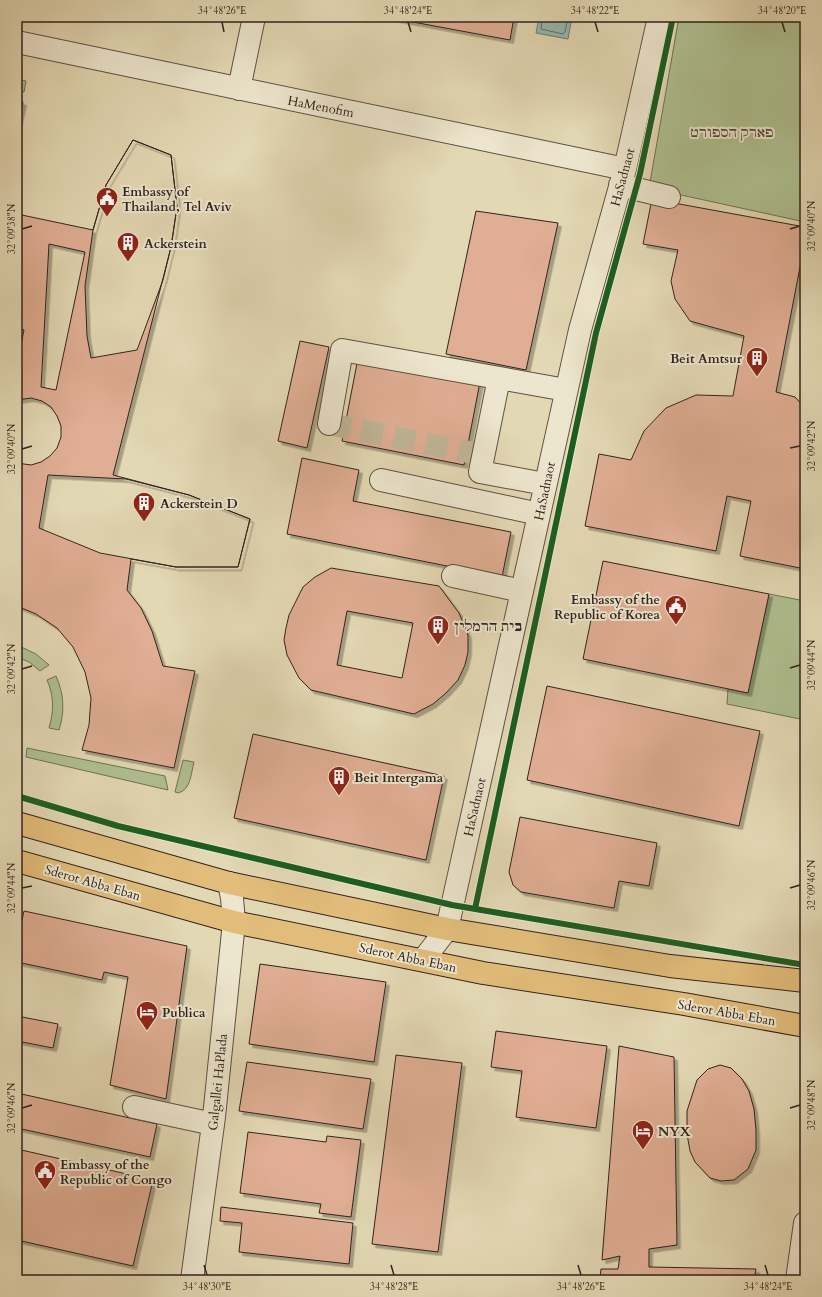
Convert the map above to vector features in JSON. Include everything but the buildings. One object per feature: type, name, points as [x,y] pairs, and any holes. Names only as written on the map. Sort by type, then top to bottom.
[{"type":"main road","points":[[17,823],[229,883],[447,929],[670,966],[805,980]]},
{"type":"main road","name":"Sderot Abba Eban","points":[[17,861],[234,922],[483,973],[684,1004],[805,1026]]},
{"type":"street","points":[[239,89],[254,17]]},
{"type":"street","name":"HaSadnaot","points":[[423,960],[447,929],[566,390],[580,330],[623,177],[659,17]]},
{"type":"street","name":"HaMenofim","points":[[17,42],[239,89],[623,177],[669,197]]},
{"type":"street","points":[[329,424],[342,350],[566,390]]},
{"type":"street","points":[[499,378],[480,472],[545,484]]},
{"type":"street","points":[[381,480],[539,514]]},
{"type":"street","points":[[452,576],[522,591]]},
{"type":"street","name":"Galgallei HaPlada","points":[[192,1280],[213,1124],[234,922],[229,883]]},
{"type":"street","points":[[134,1107],[213,1124]]},
{"type":"street","points":[[797,1280],[805,1223]]},
{"type":"green space","name":"פארק הספורט","points":[[679,17],[805,17],[805,222],[649,188]]},
{"type":"green space","points":[[17,79],[26,81],[24,92],[17,91]]},
{"type":"green space","points":[[769,594],[805,601],[805,720],[727,704],[728,689],[748,693]]},
{"type":"green space","points":[[17,645],[36,654],[49,665],[40,671],[29,662],[17,657]]},
{"type":"green space","points":[[56,676],[61,689],[63,703],[59,730],[49,728],[52,716],[52,704],[51,692],[47,680]]},
{"type":"green space","points":[[27,748],[165,776],[168,790],[26,757]]},
{"type":"green space","points":[[183,760],[194,762],[188,785],[178,793],[175,792]]},
{"type":"water","points":[[539,17],[572,17],[568,39],[536,33]]},
{"type":"tunnel","points":[[329,424],[483,455]]},
{"type":"cycle path","points":[[475,909],[596,333],[640,174],[673,17]]},
{"type":"cycle path","points":[[17,796],[118,826],[452,905],[805,965]]},
{"type":"place","name":"Embassy of Thailand, Tel Aviv","points":[[107,218]]},
{"type":"place","name":"Ackerstein","points":[[128,262]]},
{"type":"place","name":"Beit Amtsur","points":[[757,378]]},
{"type":"place","name":"Ackerstein D","points":[[144,522]]},
{"type":"place","name":"Embassy of the Republic of Korea","points":[[676,626]]},
{"type":"place","name":"בית הרמלין","points":[[438,646]]},
{"type":"place","name":"Beit Intergama","points":[[339,796]]},
{"type":"place","name":"Publica","points":[[147,1032]]},
{"type":"place","name":"NYX","points":[[643,1150]]},
{"type":"place","name":"Embassy of the Republic of Congo","points":[[45,1190]]}]
